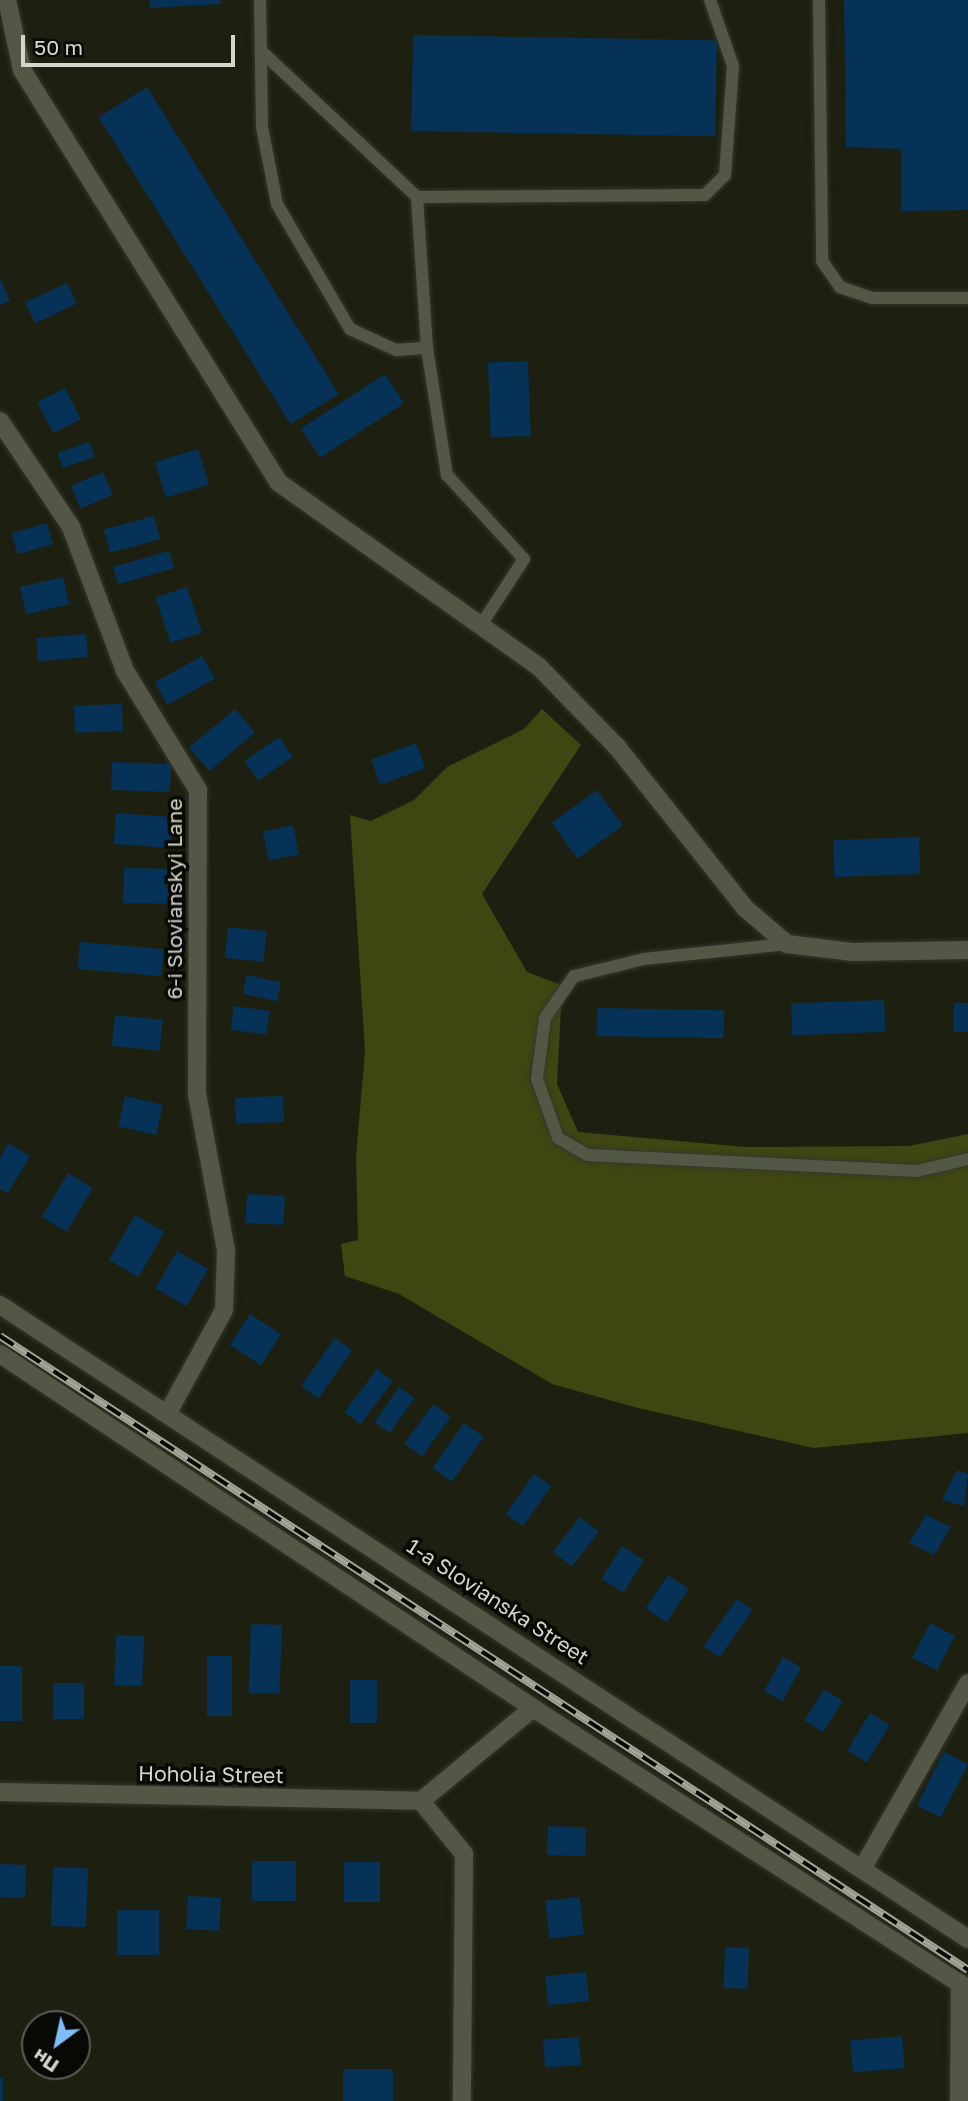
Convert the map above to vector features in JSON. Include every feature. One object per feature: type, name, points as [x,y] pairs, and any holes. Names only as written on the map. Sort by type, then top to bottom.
[{"type":"street","points":[[7,0],[22,70],[278,482],[539,667],[617,747],[745,908],[787,944],[852,952],[968,950]]},
{"type":"street","name":"6-i Slovianskyi Lane","points":[[0,421],[71,527],[125,671],[198,790],[197,1094],[226,1251],[224,1310],[169,1411]]},
{"type":"street","name":"1-a Slovianska Street","points":[[0,1305],[169,1411],[968,1939]]},
{"type":"street","points":[[0,1354],[533,1708],[964,1986],[960,2101]]},
{"type":"street","points":[[862,1869],[968,1683]]},
{"type":"street","points":[[462,2101],[464,1854],[421,1801],[533,1708]]},
{"type":"street","name":"Hoholia Street","points":[[0,1792],[421,1801]]},
{"type":"lane","points":[[260,0],[262,127],[277,204],[350,329],[396,349],[428,348]]},
{"type":"lane","points":[[261,51],[417,197],[469,201],[717,190],[725,176],[733,66],[710,0]]},
{"type":"lane","points":[[819,0],[821,261],[840,287],[872,298],[968,298]]},
{"type":"lane","points":[[417,197],[428,348],[447,475],[524,559],[481,625]]},
{"type":"lane","points":[[787,944],[643,959],[574,976],[545,1018],[537,1079],[558,1138],[587,1154],[917,1171],[968,1159]]},
{"type":"green space","points":[[542,709],[581,745],[482,894],[527,972],[569,988],[561,1008],[557,1084],[578,1132],[745,1147],[909,1146],[968,1134],[968,1433],[814,1448],[638,1408],[552,1384],[399,1294],[345,1276],[341,1244],[358,1240],[356,1157],[365,1051],[350,815],[371,821],[414,800],[447,767],[524,729]]},
{"type":"building","points":[[149,0],[220,0],[221,4],[150,8]]},
{"type":"building","points":[[844,0],[968,0],[968,210],[901,211],[901,149],[846,147]]},
{"type":"building","points":[[413,35],[717,40],[715,136],[411,131]]},
{"type":"building","points":[[147,87],[339,394],[290,424],[99,117]]},
{"type":"building","points":[[0,278],[10,301],[0,305]]},
{"type":"building","points":[[67,283],[77,304],[35,323],[25,302]]},
{"type":"building","points":[[528,361],[531,436],[491,437],[488,362]]},
{"type":"building","points":[[385,374],[404,403],[320,458],[301,428]]},
{"type":"building","points":[[65,388],[81,419],[53,433],[37,402]]},
{"type":"building","points":[[90,442],[95,457],[63,468],[58,453]]},
{"type":"building","points":[[198,449],[209,484],[166,498],[155,462]]},
{"type":"building","points":[[103,472],[113,495],[81,509],[71,486]]},
{"type":"building","points":[[154,516],[160,539],[110,553],[104,529]]},
{"type":"building","points":[[47,523],[53,544],[17,554],[11,533]]},
{"type":"building","points":[[169,551],[174,568],[118,584],[113,567]]},
{"type":"building","points":[[63,577],[69,604],[26,614],[20,587]]},
{"type":"building","points":[[187,587],[202,633],[170,643],[156,597]]},
{"type":"building","points":[[86,634],[88,657],[38,661],[36,638]]},
{"type":"building","points":[[202,656],[215,679],[167,705],[155,682]]},
{"type":"building","points":[[122,704],[123,731],[75,733],[74,706]]},
{"type":"building","points":[[235,709],[255,733],[209,771],[189,748]]},
{"type":"building","points":[[279,737],[293,757],[258,781],[245,761]]},
{"type":"building","points":[[416,743],[425,768],[380,785],[371,759]]},
{"type":"building","points":[[112,762],[171,764],[170,792],[111,790]]},
{"type":"building","points":[[597,790],[623,826],[578,859],[552,823]]},
{"type":"building","points":[[116,813],[173,817],[171,848],[114,844]]},
{"type":"building","points":[[293,825],[299,854],[269,861],[263,831]]},
{"type":"building","points":[[919,837],[920,874],[834,877],[833,840]]},
{"type":"building","points":[[124,868],[170,869],[169,904],[123,903]]},
{"type":"building","points":[[228,927],[267,931],[264,962],[225,958]]},
{"type":"building","points":[[80,942],[164,949],[161,976],[78,969]]},
{"type":"building","points":[[247,975],[281,983],[277,1001],[243,994]]},
{"type":"building","points":[[884,1000],[885,1032],[792,1035],[791,1003]]},
{"type":"building","points":[[954,1003],[968,1003],[968,1032],[954,1032]]},
{"type":"building","points":[[234,1006],[270,1011],[266,1035],[231,1030]]},
{"type":"building","points":[[597,1008],[724,1010],[723,1038],[597,1036]]},
{"type":"building","points":[[115,1015],[163,1020],[159,1051],[112,1046]]},
{"type":"building","points":[[125,1096],[163,1105],[156,1135],[118,1126]]},
{"type":"building","points":[[283,1096],[284,1122],[236,1124],[235,1098]]},
{"type":"building","points":[[8,1143],[30,1156],[8,1193],[0,1189],[0,1158]]},
{"type":"building","points":[[68,1173],[93,1188],[67,1232],[42,1217]]},
{"type":"building","points":[[247,1194],[285,1196],[283,1225],[245,1223]]},
{"type":"building","points":[[135,1215],[164,1232],[138,1277],[109,1260]]},
{"type":"building","points":[[177,1251],[208,1269],[187,1306],[155,1288]]},
{"type":"building","points":[[250,1314],[281,1334],[261,1365],[230,1345]]},
{"type":"building","points":[[335,1338],[352,1350],[318,1398],[301,1386]]},
{"type":"building","points":[[377,1369],[393,1381],[360,1424],[345,1412]]},
{"type":"building","points":[[399,1387],[415,1398],[390,1433],[374,1422]]},
{"type":"building","points":[[433,1404],[451,1417],[422,1457],[404,1444]]},
{"type":"building","points":[[464,1423],[484,1437],[452,1482],[432,1468]]},
{"type":"building","points":[[957,1470],[968,1474],[964,1506],[942,1500]]},
{"type":"building","points":[[534,1474],[551,1486],[523,1526],[506,1514]]},
{"type":"building","points":[[926,1515],[951,1527],[934,1555],[909,1543]]},
{"type":"building","points":[[580,1517],[599,1532],[572,1566],[553,1552]]},
{"type":"building","points":[[622,1546],[644,1560],[623,1593],[601,1579]]},
{"type":"building","points":[[668,1575],[689,1589],[666,1622],[646,1608]]},
{"type":"building","points":[[737,1599],[753,1610],[719,1657],[704,1647]]},
{"type":"building","points":[[930,1623],[955,1636],[937,1670],[912,1658]]},
{"type":"building","points":[[251,1624],[282,1625],[280,1694],[249,1693]]},
{"type":"building","points":[[116,1635],[144,1636],[142,1686],[114,1685]]},
{"type":"building","points":[[207,1656],[232,1656],[232,1716],[207,1716]]},
{"type":"building","points":[[783,1657],[801,1667],[782,1701],[764,1691]]},
{"type":"building","points":[[0,1666],[22,1666],[22,1721],[0,1721]]},
{"type":"building","points":[[350,1680],[377,1680],[377,1723],[350,1723]]},
{"type":"building","points":[[53,1683],[84,1683],[84,1719],[53,1719]]},
{"type":"building","points":[[824,1689],[843,1701],[823,1732],[804,1720]]},
{"type":"building","points":[[870,1713],[890,1725],[867,1763],[847,1751]]},
{"type":"building","points":[[944,1752],[968,1764],[941,1818],[917,1805]]},
{"type":"building","points":[[548,1826],[586,1827],[585,1856],[547,1855]]},
{"type":"building","points":[[252,1861],[296,1861],[296,1901],[252,1901]]},
{"type":"building","points":[[344,1862],[380,1862],[380,1902],[344,1902]]},
{"type":"building","points":[[0,1864],[26,1865],[25,1898],[0,1897]]},
{"type":"building","points":[[53,1867],[88,1868],[86,1927],[51,1926]]},
{"type":"building","points":[[188,1896],[221,1898],[219,1931],[186,1929]]},
{"type":"building","points":[[580,1897],[584,1935],[549,1938],[545,1901]]},
{"type":"building","points":[[117,1910],[159,1910],[159,1955],[117,1955]]},
{"type":"building","points":[[725,1947],[749,1948],[748,1989],[724,1988]]},
{"type":"building","points":[[586,1972],[589,2001],[548,2005],[545,1976]]},
{"type":"building","points":[[902,2036],[905,2068],[853,2072],[850,2041]]},
{"type":"building","points":[[579,2037],[581,2065],[545,2067],[543,2040]]},
{"type":"building","points":[[343,2069],[393,2069],[393,2101],[343,2101]]},
{"type":"building","points":[[0,2078],[3,2078],[3,2101],[0,2101]]},
{"type":"railway","points":[[0,1336],[968,1970]]}]
